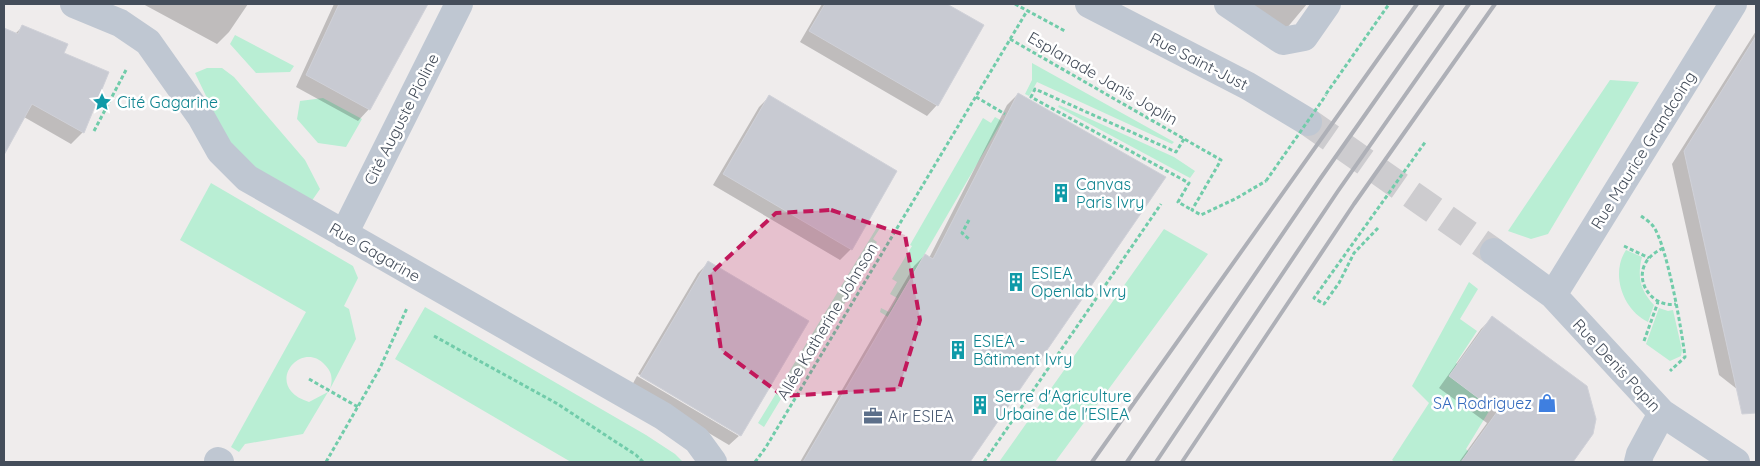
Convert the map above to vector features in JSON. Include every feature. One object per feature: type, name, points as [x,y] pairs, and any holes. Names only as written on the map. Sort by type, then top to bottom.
[{"type":"street","name":"Rue Gagarine","points":[[74,4],[125,13],[187,96],[220,151],[247,178],[663,416],[697,440],[713,462]]},
{"type":"street","name":"Cité Auguste Pioline","points":[[344,234],[459,4]]},
{"type":"street","name":"Rue Saint-Just","points":[[1088,4],[1248,86],[1308,122]]},
{"type":"street","points":[[1228,4],[1283,41],[1304,37],[1327,4]]},
{"type":"street","name":"Rue Maurice Grandcoing","points":[[1553,295],[1733,4]]},
{"type":"street","points":[[1494,252],[1553,295]]},
{"type":"street","name":"Rue Denis Papin","points":[[1553,295],[1662,413],[1736,462]]},
{"type":"street","points":[[1638,462],[1662,413]]},
{"type":"path","points":[[1015,4],[1057,26]]},
{"type":"path","points":[[1184,139],[1176,152],[1035,89],[1031,97],[1189,183],[1178,202],[1201,215],[1266,181],[1389,4]]},
{"type":"path","name":"Allée Katherine Johnson","points":[[755,462],[766,447],[1027,10]]},
{"type":"path","name":"Esplanade Janis Joplin","points":[[1010,39],[1221,160],[1192,210]]},
{"type":"path","points":[[94,131],[124,71],[148,42]]},
{"type":"path","points":[[976,97],[1005,114]]},
{"type":"path","points":[[1378,228],[1354,254],[1340,283],[1324,304],[1314,298],[1426,141]]},
{"type":"path","points":[[984,462],[1161,204]]},
{"type":"path","points":[[1636,212],[1653,226],[1663,248],[1676,304],[1685,357],[1670,371]]},
{"type":"path","points":[[969,220],[962,233],[969,239]]},
{"type":"path","points":[[1618,243],[1650,258]]},
{"type":"path","points":[[1663,248],[1650,258],[1643,272],[1645,287],[1652,298],[1658,302],[1670,305],[1676,304]]},
{"type":"path","points":[[326,462],[380,368],[420,277]]},
{"type":"path","points":[[1643,344],[1658,302]]},
{"type":"path","points":[[434,336],[556,403],[636,455],[643,462]]},
{"type":"path","points":[[309,379],[358,407]]},
{"type":"highlighted area","points":[[831,210],[905,235],[920,320],[899,389],[783,396],[721,350],[710,274],[776,213]]},
{"type":"green space","points":[[235,35],[294,66],[290,72],[256,73],[230,44]]},
{"type":"green space","points":[[1032,63],[1174,142],[1172,144],[1037,82],[1029,96],[1025,94],[1032,80]]},
{"type":"green space","points":[[207,68],[222,68],[234,77],[305,160],[320,189],[311,202],[252,166],[230,146],[195,73]]},
{"type":"green space","points":[[1610,80],[1639,82],[1548,234],[1531,239],[1508,231]]},
{"type":"green space","points":[[323,98],[362,119],[346,147],[318,143],[297,119],[300,101]]},
{"type":"green space","points":[[1059,105],[1174,157],[1195,171],[1190,178],[1058,107]]},
{"type":"green space","points":[[995,117],[1002,121],[888,317],[880,312],[881,308],[889,312],[897,298],[890,294],[897,282],[892,279],[912,246],[910,245],[983,118],[991,123]]},
{"type":"green space","points":[[211,183],[353,266],[358,278],[344,306],[349,309],[356,339],[330,389],[332,379],[329,370],[315,358],[306,357],[297,361],[290,368],[287,377],[288,386],[295,395],[309,402],[328,392],[303,434],[245,444],[239,452],[231,447],[306,312],[180,240]]},
{"type":"green space","points":[[879,224],[882,225],[873,239],[877,242],[848,288],[852,291],[802,376],[796,374],[764,427],[758,423]]},
{"type":"green space","points":[[1164,229],[1208,254],[1055,462],[999,462]]},
{"type":"green space","points":[[1626,250],[1642,257],[1641,283],[1654,305],[1648,322],[1632,309],[1622,290],[1619,270],[1621,259]]},
{"type":"green space","points":[[1469,282],[1478,289],[1460,319],[1477,331],[1456,363],[1500,393],[1466,449],[1479,462],[1395,462],[1392,460],[1429,403],[1412,386]]},
{"type":"green space","points":[[425,307],[646,435],[675,454],[683,462],[571,462],[395,359]]},
{"type":"green space","points":[[1659,308],[1668,311],[1673,310],[1682,350],[1681,356],[1670,361],[1646,344]]},
{"type":"building","points":[[339,4],[428,4],[370,110],[306,75]]},
{"type":"building","points":[[825,4],[947,4],[984,25],[938,106],[809,31]]},
{"type":"building","points":[[22,25],[68,44],[64,53],[109,72],[84,133],[32,104],[4,155],[4,28],[18,34]]},
{"type":"building","points":[[1756,36],[1756,413],[1742,414],[1684,151]]},
{"type":"building","points":[[1018,93],[1166,177],[970,462],[803,462],[925,254],[933,259]]},
{"type":"building","points":[[769,95],[897,171],[852,250],[723,174]]},
{"type":"building","points":[[708,261],[809,321],[741,436],[640,376]]},
{"type":"building","name":"SA Rodriguez","points":[[1492,316],[1587,386],[1596,419],[1593,434],[1573,462],[1461,462],[1497,412],[1449,376]]},
{"type":"tunnel","points":[[1308,122],[1494,252]]},
{"type":"railway","points":[[1092,462],[1417,4]]},
{"type":"railway","points":[[1127,462],[1320,179],[1443,4]]},
{"type":"railway","points":[[1156,462],[1338,191],[1469,4]]},
{"type":"railway","points":[[1182,462],[1354,204],[1495,4]]},
{"type":"place","name":"Cité Gagarine","points":[[102,102]]},
{"type":"place","name":"Canvas Paris Ivry","points":[[1061,193]]},
{"type":"place","name":"ESIEA Openlab Ivry","points":[[1016,282]]},
{"type":"place","name":"ESIEA - Bâtiment Ivry","points":[[958,350]]},
{"type":"place","name":"SA Rodriguez","points":[[1547,403]]},
{"type":"place","name":"Serre d'Agriculture Urbaine de l'ESIEA","points":[[980,405]]},
{"type":"place","name":"Air ESIEA","points":[[873,416]]}]
